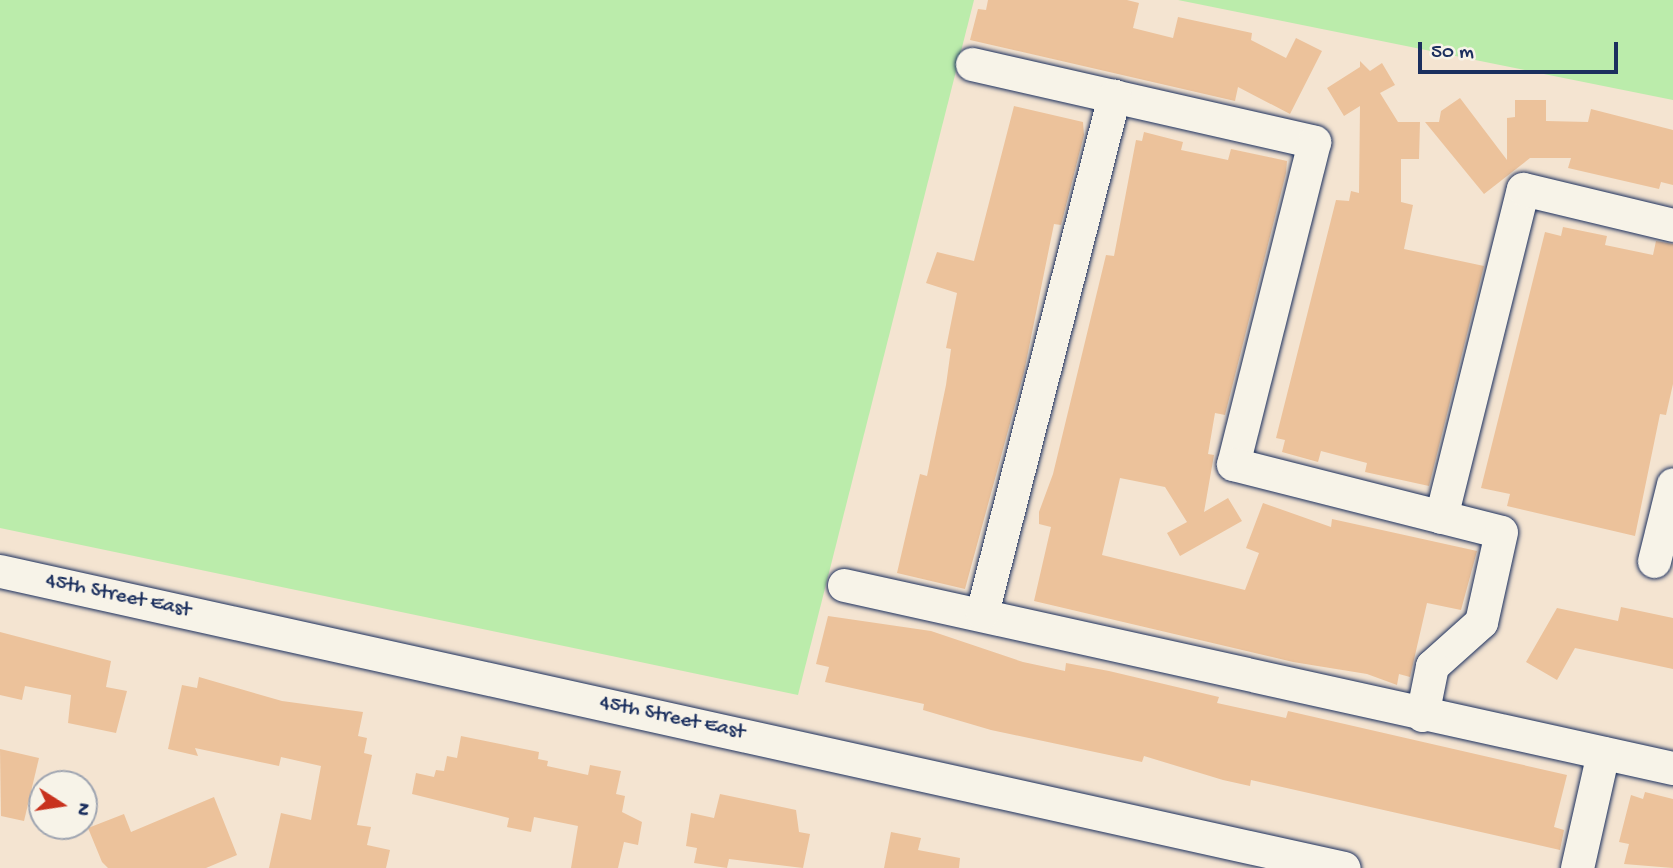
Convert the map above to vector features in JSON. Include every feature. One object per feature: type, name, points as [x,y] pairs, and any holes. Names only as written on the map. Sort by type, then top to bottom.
[{"type":"street","points":[[972,64],[1314,142],[1233,464],[1501,532],[1481,622],[1432,666],[1422,715]]},
{"type":"street","points":[[982,613],[1114,96]]},
{"type":"street","points":[[1441,517],[1523,188],[1673,225]]},
{"type":"street","points":[[1654,562],[1673,484]]},
{"type":"street","name":"45th Street East","points":[[0,571],[1344,868]]},
{"type":"street","points":[[844,585],[982,613],[1422,715],[1673,768]]},
{"type":"street","points":[[1577,868],[1603,754]]},
{"type":"green space","points":[[0,0],[974,0],[798,695],[0,528]]},
{"type":"green space","points":[[1178,0],[1673,0],[1673,100]]},
{"type":"building","points":[[988,0],[1127,0],[1139,3],[1133,28],[1173,38],[1178,17],[1252,33],[1251,40],[1286,58],[1296,38],[1322,51],[1290,114],[1238,87],[1235,101],[970,40],[978,9],[986,10]]},
{"type":"building","points":[[1360,61],[1370,71],[1382,63],[1395,85],[1380,93],[1398,122],[1420,122],[1419,159],[1401,159],[1401,202],[1413,205],[1404,249],[1484,266],[1429,486],[1365,472],[1367,463],[1321,451],[1318,462],[1282,452],[1285,440],[1276,438],[1336,200],[1349,201],[1351,191],[1359,193],[1360,106],[1344,116],[1327,88],[1360,67]]},
{"type":"building","points":[[1460,98],[1507,160],[1507,118],[1515,117],[1515,100],[1546,100],[1546,121],[1588,122],[1591,109],[1673,130],[1673,185],[1661,182],[1659,189],[1568,168],[1571,158],[1530,158],[1484,194],[1425,122],[1439,122],[1441,111]]},
{"type":"building","points":[[1014,106],[1083,122],[1084,135],[1061,225],[1054,224],[1024,372],[965,589],[897,573],[920,474],[927,476],[946,385],[951,349],[946,348],[957,293],[926,283],[937,252],[974,261]]},
{"type":"building","points":[[1144,132],[1183,142],[1181,150],[1228,160],[1231,149],[1287,161],[1286,173],[1225,415],[1215,413],[1208,454],[1214,455],[1204,512],[1228,498],[1242,521],[1180,556],[1167,533],[1187,522],[1165,487],[1120,478],[1102,555],[1245,590],[1259,553],[1246,548],[1263,503],[1331,527],[1332,519],[1477,551],[1461,610],[1427,603],[1410,677],[1399,674],[1397,685],[1367,674],[1293,662],[1034,601],[1051,527],[1039,524],[1039,512],[1053,474],[1106,255],[1114,256],[1136,140],[1142,141]]},
{"type":"building","points":[[1563,227],[1607,236],[1605,245],[1653,255],[1656,241],[1673,244],[1673,384],[1666,415],[1660,414],[1635,536],[1507,506],[1510,494],[1481,488],[1545,232],[1561,236]]},
{"type":"building","points":[[1621,607],[1673,618],[1673,669],[1575,648],[1557,680],[1526,662],[1557,608],[1618,621]]},
{"type":"building","points":[[828,616],[931,631],[1023,662],[1065,671],[1066,663],[1109,671],[1219,697],[1217,703],[1286,718],[1288,711],[1567,775],[1554,827],[1564,830],[1560,850],[1251,780],[1250,786],[1223,780],[1144,756],[1142,762],[991,730],[923,710],[924,704],[825,682],[829,667],[816,664]]},
{"type":"building","points":[[0,632],[111,661],[106,687],[127,691],[116,733],[68,723],[71,695],[25,686],[22,700],[0,695]]},
{"type":"building","points":[[199,677],[282,701],[363,712],[358,736],[367,738],[364,753],[372,755],[357,825],[371,827],[367,845],[390,850],[386,868],[269,868],[281,813],[311,820],[321,766],[281,757],[279,766],[195,748],[198,756],[168,749],[182,685],[197,688]]},
{"type":"building","points":[[461,736],[539,752],[538,759],[548,761],[547,766],[588,775],[590,765],[621,771],[616,794],[625,796],[622,812],[642,822],[638,845],[624,842],[618,868],[571,868],[578,826],[534,817],[531,832],[507,827],[509,818],[412,794],[416,773],[434,777],[436,770],[444,771],[447,756],[457,758]]},
{"type":"building","points":[[0,749],[39,758],[36,770],[28,770],[28,804],[24,821],[1,816]]},
{"type":"building","points":[[1645,792],[1673,799],[1673,868],[1624,864],[1629,844],[1619,842],[1631,795],[1643,799]]},
{"type":"building","points":[[720,794],[796,810],[799,832],[810,834],[803,868],[729,859],[727,868],[694,863],[697,848],[686,846],[691,813],[714,818]]},
{"type":"building","points":[[214,797],[237,855],[206,868],[108,868],[102,862],[93,840],[98,840],[98,824],[124,814],[131,832]]},
{"type":"building","points":[[891,832],[921,838],[918,850],[960,858],[959,868],[884,868]]}]
